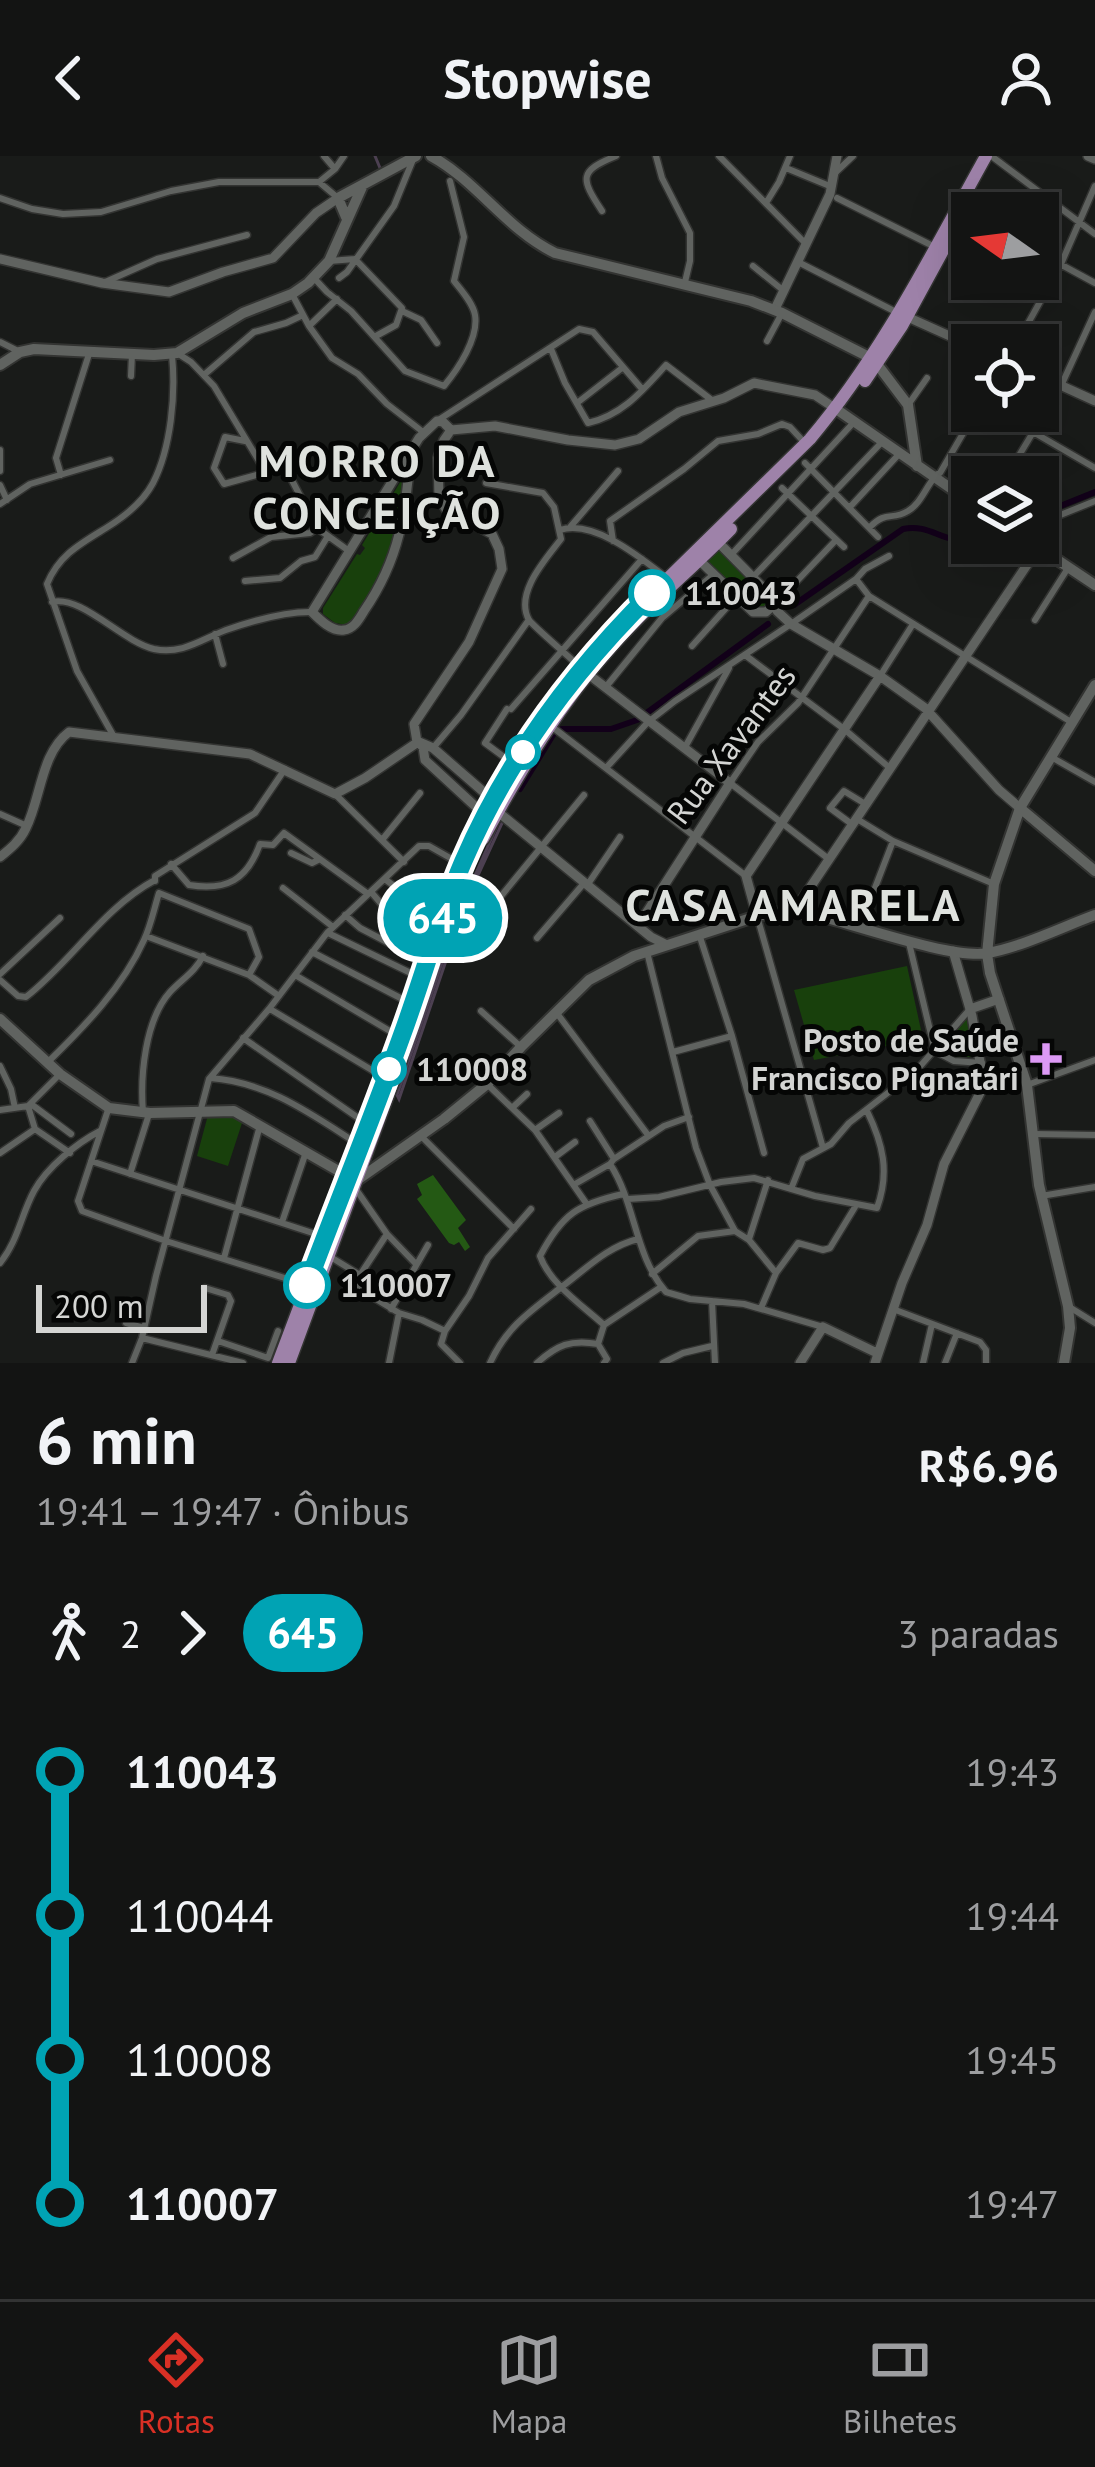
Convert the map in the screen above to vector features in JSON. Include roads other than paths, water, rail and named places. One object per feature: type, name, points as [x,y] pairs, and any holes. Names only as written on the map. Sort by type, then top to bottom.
[{"type":"main road","points":[[346,220],[338,198],[414,157],[439,157],[530,238],[555,253],[778,311],[874,361],[908,405],[917,466]]},
{"type":"main road","points":[[975,192],[987,157]]},
{"type":"main road","points":[[903,315],[934,247],[987,157]]},
{"type":"main road","points":[[0,365],[20,352],[46,348],[175,354],[314,278],[329,261],[362,187]]},
{"type":"main road","points":[[381,1165],[370,1163],[362,1152],[367,1124],[462,865],[493,812],[584,671],[845,414],[951,240]]},
{"type":"main road","points":[[845,414],[951,488]]},
{"type":"main road","points":[[278,1363],[329,1256],[362,1152],[462,886],[515,765],[584,671],[667,578],[805,444],[845,414]]},
{"type":"main road","points":[[1059,562],[1095,586]]},
{"type":"main road","points":[[1064,1363],[1068,1306],[1041,1196],[1027,1085],[987,953],[994,884],[1020,808],[1095,685]]},
{"type":"main road","points":[[1020,808],[1095,871]]},
{"type":"main road","points":[[294,1356],[316,1286],[325,1237],[352,1182],[421,1136],[440,1130],[589,980],[646,952],[757,916],[795,910],[953,951],[987,953],[1095,915]]},
{"type":"main road","points":[[0,1019],[60,1074],[109,1108],[234,1112],[352,1182]]},
{"type":"street","points":[[324,156],[335,169]]},
{"type":"street","points":[[0,198],[45,212],[101,212],[219,182],[319,182],[344,156]]},
{"type":"street","points":[[602,211],[587,186],[586,172],[616,156]]},
{"type":"street","points":[[656,156],[690,233],[685,284]]},
{"type":"street","points":[[719,156],[805,244]]},
{"type":"street","points":[[766,203],[790,156]]},
{"type":"street","points":[[767,340],[805,244],[835,193],[834,161],[853,156]]},
{"type":"street","points":[[339,278],[400,195],[414,157]]},
{"type":"street","points":[[987,157],[1095,234]]},
{"type":"street","points":[[786,168],[934,247]]},
{"type":"street","points":[[314,278],[405,370],[444,386],[459,365],[475,314],[454,279],[464,236],[450,181]]},
{"type":"street","points":[[0,259],[103,283],[169,292],[263,262],[283,250],[316,213],[338,198],[319,182]]},
{"type":"street","points":[[1028,324],[1061,264],[1095,186]]},
{"type":"street","points":[[103,283],[157,260],[247,236]]},
{"type":"street","points":[[329,261],[355,259],[401,305],[395,326],[375,337]]},
{"type":"street","points":[[798,262],[951,337]]},
{"type":"street","points":[[1061,264],[1095,283]]},
{"type":"street","points":[[753,266],[784,291]]},
{"type":"street","points":[[292,294],[332,358],[358,374],[423,432]]},
{"type":"street","points":[[309,326],[338,299]]},
{"type":"street","points":[[402,311],[422,320],[436,343]]},
{"type":"street","points":[[1059,389],[1095,312]]},
{"type":"street","points":[[205,375],[254,332],[303,315]]},
{"type":"street","points":[[312,612],[411,450],[437,421],[579,329],[593,332],[642,389]]},
{"type":"street","points":[[0,342],[20,352]]},
{"type":"street","points":[[550,348],[589,423],[620,411],[666,364],[713,401]]},
{"type":"street","points":[[61,475],[56,458],[90,351]]},
{"type":"street","points":[[131,376],[132,354]]},
{"type":"street","points":[[175,354],[214,386],[265,471]]},
{"type":"street","points":[[114,737],[77,671],[47,584],[63,556],[130,511],[152,485],[170,420],[175,354]]},
{"type":"street","points":[[577,403],[622,368]]},
{"type":"street","points":[[908,405],[926,378]]},
{"type":"street","points":[[667,945],[424,759],[415,724],[469,641],[502,569],[500,548],[492,534],[446,509],[439,498],[439,458],[446,435],[451,430],[495,426],[615,445],[639,439],[674,414],[754,383],[815,395],[845,414],[808,466],[730,555]]},
{"type":"street","points":[[1061,386],[1095,400]]},
{"type":"street","points":[[437,421],[451,430]]},
{"type":"street","points":[[594,533],[722,439],[758,434],[782,424],[805,444]]},
{"type":"street","points":[[869,528],[884,515],[910,510],[963,432]]},
{"type":"street","points":[[1019,456],[1034,432],[1095,468]]},
{"type":"street","points":[[245,441],[225,437],[214,468],[224,484],[285,466],[317,528],[349,551]]},
{"type":"street","points":[[754,576],[883,441]]},
{"type":"street","points":[[0,449],[0,471]]},
{"type":"street","points":[[52,602],[68,601],[152,649],[184,648],[215,634],[296,612],[312,612],[333,628],[346,630],[356,624],[371,601],[398,544],[411,450]]},
{"type":"street","points":[[850,507],[901,453]]},
{"type":"street","points":[[0,485],[3,502],[30,484],[110,460]]},
{"type":"street","points":[[808,466],[878,537]]},
{"type":"street","points":[[424,759],[529,620],[527,592],[560,534],[618,471]]},
{"type":"street","points":[[486,483],[543,493],[554,507],[560,534]]},
{"type":"street","points":[[785,490],[844,547]]},
{"type":"street","points":[[1059,516],[1095,501]]},
{"type":"street","points":[[610,521],[613,541]]},
{"type":"street","points":[[571,526],[613,541],[667,578]]},
{"type":"street","points":[[233,558],[271,537],[317,528]]},
{"type":"street","points":[[245,581],[280,578],[301,560],[317,555],[328,536]]},
{"type":"street","points":[[606,768],[644,719],[745,655],[782,614],[836,539]]},
{"type":"street","points":[[718,542],[754,576],[782,614],[929,711],[1020,808]]},
{"type":"street","points":[[699,560],[756,614],[782,614],[856,579],[889,556]]},
{"type":"street","points":[[515,765],[485,742],[642,559]]},
{"type":"street","points":[[795,910],[1023,564]]},
{"type":"street","points":[[1035,620],[1068,568]]},
{"type":"street","points":[[605,688],[662,618],[714,574]]},
{"type":"street","points":[[856,579],[869,596],[1071,722]]},
{"type":"street","points":[[692,646],[737,596]]},
{"type":"street","name":"Rua Xavantes","points":[[643,929],[694,837],[758,742],[794,708],[869,596]]},
{"type":"street","points":[[529,620],[605,688],[830,860]]},
{"type":"street","points":[[746,876],[913,624]]},
{"type":"street","points":[[215,634],[223,664]]},
{"type":"street","points":[[745,655],[891,769]]},
{"type":"street","points":[[684,749],[731,665]]},
{"type":"street","points":[[551,726],[746,876],[823,1148]]},
{"type":"street","points":[[0,857],[27,826],[50,758],[65,734],[77,731],[250,754],[335,794],[404,862]]},
{"type":"street","points":[[417,742],[433,748],[493,812]]},
{"type":"street","points":[[335,794],[417,742]]},
{"type":"street","points":[[1050,756],[1095,782]]},
{"type":"street","points":[[59,919],[0,977],[18,996],[29,995],[108,915],[171,863],[255,813],[285,769]]},
{"type":"street","points":[[867,805],[844,791],[830,808],[994,884]]},
{"type":"street","points":[[382,840],[420,793]]},
{"type":"street","points":[[472,898],[494,904],[584,795]]},
{"type":"street","points":[[0,814],[27,826]]},
{"type":"street","points":[[171,863],[185,883],[218,887],[232,882],[251,865],[260,844],[272,845],[282,833],[310,849],[391,914],[436,938]]},
{"type":"street","points":[[537,938],[620,837]]},
{"type":"street","points":[[868,906],[893,841]]},
{"type":"street","points":[[133,1363],[210,1078],[330,930],[419,846],[462,865]]},
{"type":"street","points":[[290,853],[314,864],[318,860]]},
{"type":"street","points":[[47,1063],[129,968],[146,936],[159,893],[155,878]]},
{"type":"street","points":[[386,880],[405,894],[446,908]]},
{"type":"street","points":[[283,888],[330,930],[422,979]]},
{"type":"street","points":[[159,893],[249,929],[259,953],[249,975]]},
{"type":"street","points":[[345,916],[428,963]]},
{"type":"street","points":[[643,929],[650,940],[646,952],[696,1148],[710,1185],[735,1232],[749,1240],[776,1273]]},
{"type":"street","points":[[700,934],[764,1154]]},
{"type":"street","points":[[146,936],[249,975],[279,996]]},
{"type":"street","points":[[908,940],[935,1051],[954,1061],[982,1063]]},
{"type":"street","points":[[590,1121],[612,1161],[638,1239],[661,1287],[675,1297],[760,1308],[823,1328],[876,1358],[927,1225],[949,1152],[984,1085],[953,951]]},
{"type":"street","points":[[312,952],[413,1005]]},
{"type":"street","points":[[130,1174],[146,1112],[143,1060],[158,1014],[171,991],[196,969],[203,956]]},
{"type":"street","points":[[295,975],[401,1038]]},
{"type":"street","points":[[791,1189],[803,1159],[831,1144],[916,1071],[970,1009],[999,999]]},
{"type":"street","points":[[269,1009],[385,1078]]},
{"type":"street","points":[[481,1011],[521,1047]]},
{"type":"street","points":[[556,1012],[648,1135]]},
{"type":"street","points":[[673,1052],[732,1036]]},
{"type":"street","points":[[243,1038],[367,1124]]},
{"type":"street","points":[[1027,1085],[1095,1060]]},
{"type":"street","points":[[0,1066],[15,1108]]},
{"type":"street","points":[[0,1110],[30,1105],[60,1074]]},
{"type":"street","points":[[210,1078],[283,1097],[362,1152]]},
{"type":"street","points":[[487,1084],[535,1130],[586,1203]]},
{"type":"street","points":[[512,1108],[527,1094]]},
{"type":"street","points":[[30,1105],[34,1129],[70,1154]]},
{"type":"street","points":[[30,1105],[71,1134]]},
{"type":"street","points":[[109,1108],[77,1201],[82,1211],[316,1286]]},
{"type":"street","points":[[604,1325],[541,1263],[541,1252],[562,1222],[586,1203],[659,1197],[741,1179],[768,1180],[871,1208],[879,1205],[885,1160],[867,1111]]},
{"type":"street","points":[[535,1130],[559,1114]]},
{"type":"street","points":[[575,1184],[648,1135],[689,1117]]},
{"type":"street","points":[[224,1258],[260,1125]]},
{"type":"street","points":[[0,1153],[34,1129]]},
{"type":"street","points":[[0,1263],[37,1185],[101,1130]]},
{"type":"street","points":[[1034,1134],[1095,1135]]},
{"type":"street","points":[[421,1136],[514,1228]]},
{"type":"street","points":[[555,1157],[575,1142]]},
{"type":"street","points":[[281,1223],[306,1152]]},
{"type":"street","points":[[91,1161],[325,1237]]},
{"type":"street","points":[[749,1240],[768,1180]]},
{"type":"street","points":[[352,1182],[387,1234],[416,1264]]},
{"type":"street","points":[[1041,1196],[1095,1187]]},
{"type":"street","points":[[760,1308],[776,1273],[798,1243],[830,1248],[856,1205]]},
{"type":"street","points":[[460,1363],[440,1341],[481,1269],[531,1209]]},
{"type":"street","points":[[652,1274],[698,1235],[735,1232]]},
{"type":"street","points":[[387,1234],[360,1275],[358,1289],[395,1311],[445,1331]]},
{"type":"street","points":[[490,1363],[512,1326],[542,1300],[609,1251],[638,1239]]},
{"type":"street","points":[[0,1244],[10,1249]]},
{"type":"street","points":[[389,1363],[395,1311],[428,1245]]},
{"type":"street","points":[[329,1256],[360,1275]]},
{"type":"street","points":[[608,1362],[598,1344],[604,1325],[661,1287]]},
{"type":"street","points":[[205,1288],[228,1295],[231,1301],[212,1355]]},
{"type":"street","points":[[712,1300],[716,1363]]},
{"type":"street","points":[[1068,1306],[1095,1323]]},
{"type":"street","points":[[893,1309],[980,1342],[986,1349],[986,1363]]},
{"type":"street","points":[[126,1323],[144,1328]]},
{"type":"street","points":[[923,1363],[932,1324]]},
{"type":"street","points":[[800,1363],[823,1328]]},
{"type":"street","points":[[218,1341],[268,1358],[278,1330]]},
{"type":"street","points":[[945,1363],[957,1333]]},
{"type":"street","points":[[142,1338],[243,1363]]},
{"type":"street","points":[[537,1363],[565,1343],[598,1344]]},
{"type":"street","points":[[663,1363],[712,1346]]},
{"type":"waterway","points":[[375,156],[380,168]]},
{"type":"waterway","points":[[1059,507],[1095,492]]},
{"type":"waterway","points":[[794,605],[903,529],[922,529],[951,538]]},
{"type":"waterway","points":[[562,729],[611,729],[637,720],[768,624]]},
{"type":"waterway","points":[[520,789],[553,735]]},
{"type":"place","name":"110043","points":[[652,593]]},
{"type":"place","name":"Posto de Saúde Francisco Pignatári","points":[[1046,1059]]},
{"type":"place","name":"110008","points":[[389,1069]]},
{"type":"place","name":"110007","points":[[307,1285]]},
{"type":"district","name":"MORRO DA CONCEIÇÃO","points":[[378,487]]},
{"type":"district","name":"CASA AMARELA","points":[[794,905]]}]
